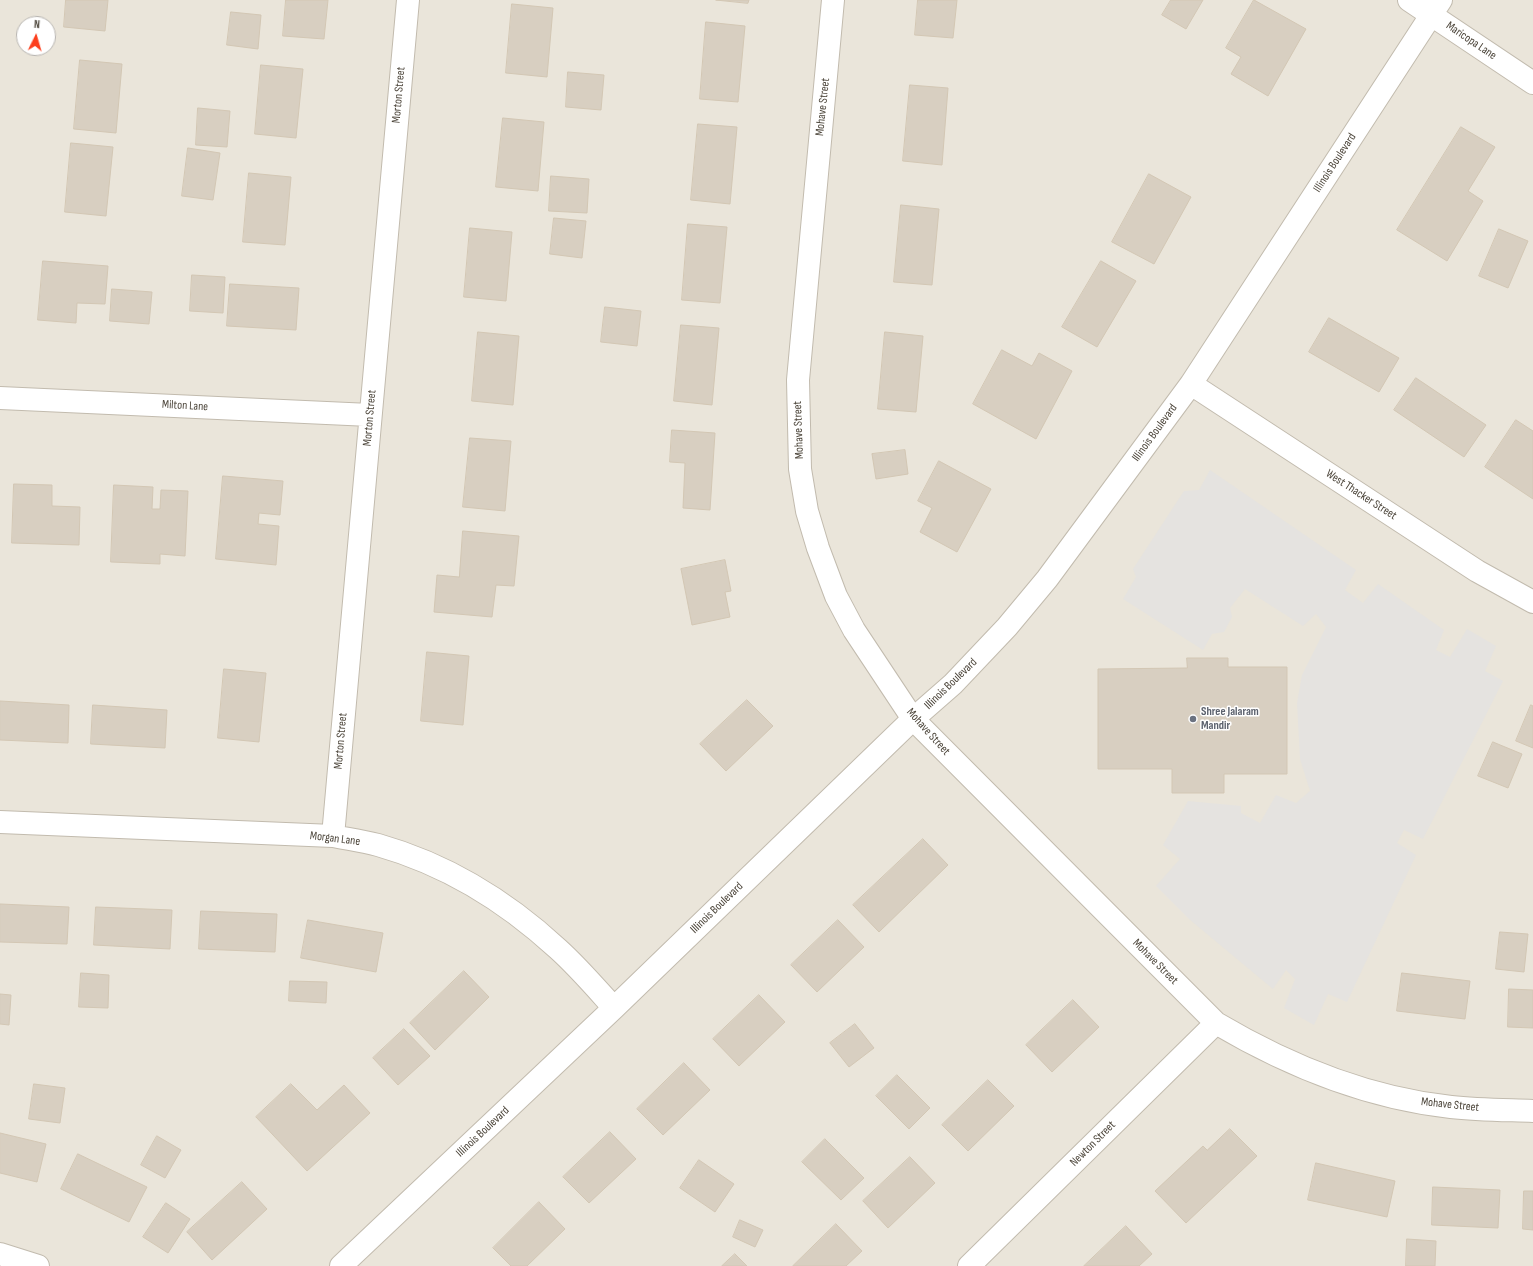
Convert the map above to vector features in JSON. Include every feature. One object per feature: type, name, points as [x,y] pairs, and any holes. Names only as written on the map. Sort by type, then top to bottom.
[{"type":"street","name":"Morton Street","points":[[333,836],[408,0]]},
{"type":"street","name":"Mohave Street","points":[[833,0],[798,380],[800,469],[807,511],[814,533],[836,596],[854,630],[913,719],[1216,1023],[1252,1044],[1283,1059],[1373,1091],[1451,1107],[1533,1110]]},
{"type":"street","name":"Maricopa Lane","points":[[1409,0],[1436,7],[1533,83]]},
{"type":"street","name":"Illinois Boulevard","points":[[341,1266],[614,1008],[913,719],[953,684],[1007,627],[1032,597],[1191,384],[1436,7]]},
{"type":"street","name":"West Thacker Street","points":[[1191,384],[1477,570],[1533,602]]},
{"type":"street","name":"Milton Lane","points":[[0,398],[370,415]]},
{"type":"street","name":"Morgan Lane","points":[[0,822],[333,836],[377,845],[418,858],[457,876],[483,891],[510,910],[558,949],[614,1008]]},
{"type":"street","name":"Newton Street","points":[[969,1266],[1216,1023]]},
{"type":"street","points":[[0,1254],[38,1266]]},
{"type":"shaded area","points":[[0,0],[1533,0],[1533,1266],[0,1266]]},
{"type":"shaded area","points":[[1210,470],[1356,570],[1345,590],[1363,603],[1378,584],[1444,630],[1436,650],[1450,657],[1467,629],[1496,646],[1485,671],[1503,681],[1423,839],[1404,830],[1397,843],[1416,855],[1347,1002],[1328,994],[1314,1025],[1284,1008],[1295,979],[1286,970],[1273,989],[1189,919],[1156,886],[1180,859],[1163,845],[1188,801],[1241,806],[1241,813],[1260,823],[1276,795],[1296,803],[1310,791],[1300,759],[1297,703],[1302,675],[1326,627],[1316,614],[1303,626],[1245,589],[1230,608],[1232,617],[1224,632],[1212,634],[1203,650],[1123,599],[1136,577],[1133,569],[1184,491],[1199,490]]},
{"type":"building","points":[[66,0],[108,0],[105,31],[64,27]]},
{"type":"building","points":[[286,0],[328,0],[324,39],[283,36]]},
{"type":"building","points":[[716,0],[749,0],[748,3]]},
{"type":"building","points":[[918,0],[957,0],[953,38],[915,35]]},
{"type":"building","points":[[1171,0],[1203,0],[1186,29],[1162,15]]},
{"type":"building","points":[[1254,0],[1306,29],[1268,96],[1231,74],[1241,57],[1226,48]]},
{"type":"building","points":[[512,4],[553,8],[547,77],[506,73]]},
{"type":"building","points":[[231,12],[261,15],[258,49],[227,45]]},
{"type":"building","points":[[706,22],[745,26],[738,102],[700,99]]},
{"type":"building","points":[[80,60],[122,64],[116,133],[74,129]]},
{"type":"building","points":[[261,65],[303,69],[296,138],[255,134]]},
{"type":"building","points":[[568,72],[604,75],[601,110],[566,107]]},
{"type":"building","points":[[910,85],[948,88],[942,165],[903,161]]},
{"type":"building","points":[[198,108],[230,111],[227,147],[196,145]]},
{"type":"building","points":[[503,118],[544,122],[538,191],[496,187]]},
{"type":"building","points":[[698,124],[737,127],[730,204],[691,200]]},
{"type":"building","points":[[1461,127],[1495,147],[1468,191],[1483,201],[1447,261],[1397,230]]},
{"type":"building","points":[[71,143],[113,147],[106,216],[65,212]]},
{"type":"building","points":[[188,148],[220,153],[213,200],[182,196]]},
{"type":"building","points":[[249,173],[291,177],[285,245],[243,242]]},
{"type":"building","points":[[1149,174],[1191,197],[1154,264],[1112,242]]},
{"type":"building","points":[[551,176],[589,179],[587,213],[549,211]]},
{"type":"building","points":[[901,205],[939,209],[932,285],[894,282]]},
{"type":"building","points":[[554,218],[586,221],[582,258],[550,254]]},
{"type":"building","points":[[688,224],[727,227],[720,303],[682,300]]},
{"type":"building","points":[[470,228],[512,232],[506,301],[464,297]]},
{"type":"building","points":[[1499,229],[1528,241],[1508,288],[1479,276]]},
{"type":"building","points":[[43,261],[108,266],[105,304],[77,303],[76,323],[38,320]]},
{"type":"building","points":[[1101,261],[1136,281],[1097,347],[1062,327]]},
{"type":"building","points":[[192,275],[225,277],[223,313],[190,311]]},
{"type":"building","points":[[230,284],[299,288],[296,330],[227,326]]},
{"type":"building","points":[[112,289],[152,292],[149,324],[110,321]]},
{"type":"building","points":[[605,307],[641,311],[637,346],[601,342]]},
{"type":"building","points":[[1329,318],[1399,358],[1379,392],[1309,352]]},
{"type":"building","points":[[681,325],[719,328],[712,405],[674,401]]},
{"type":"building","points":[[478,332],[519,336],[513,405],[472,401]]},
{"type":"building","points":[[885,332],[923,336],[916,412],[878,409]]},
{"type":"building","points":[[1002,350],[1032,366],[1039,353],[1072,371],[1036,439],[973,404]]},
{"type":"building","points":[[1416,378],[1486,425],[1464,457],[1394,410]]},
{"type":"building","points":[[1516,420],[1533,431],[1533,499],[1485,467]]},
{"type":"building","points":[[672,430],[715,433],[710,510],[683,508],[685,463],[670,462]]},
{"type":"building","points":[[470,438],[511,441],[505,511],[463,507]]},
{"type":"building","points":[[905,450],[908,474],[876,479],[872,454]]},
{"type":"building","points":[[939,461],[991,489],[957,552],[920,532],[932,508],[918,501]]},
{"type":"building","points":[[223,476],[283,481],[280,515],[259,513],[258,524],[279,526],[276,565],[216,559]]},
{"type":"building","points":[[14,484],[52,485],[52,506],[80,507],[79,545],[12,543]]},
{"type":"building","points":[[114,485],[153,487],[152,509],[160,509],[161,490],[188,491],[185,556],[160,554],[160,564],[111,562]]},
{"type":"building","points":[[463,531],[519,536],[514,586],[496,585],[492,617],[434,612],[437,575],[459,577]]},
{"type":"building","points":[[725,560],[731,591],[725,592],[730,617],[692,625],[681,569]]},
{"type":"building","points":[[427,652],[469,656],[463,725],[421,721]]},
{"type":"building","name":"Shree Jalaram Mandir","points":[[1187,658],[1228,658],[1228,667],[1287,667],[1287,774],[1224,774],[1224,793],[1172,793],[1172,769],[1098,769],[1098,669],[1187,668]]},
{"type":"building","points":[[224,669],[266,673],[259,742],[218,738]]},
{"type":"building","points":[[747,700],[773,726],[726,771],[700,744]]},
{"type":"building","points":[[0,701],[69,705],[68,743],[0,740]]},
{"type":"building","points":[[93,705],[167,710],[165,748],[91,744]]},
{"type":"building","points":[[1531,705],[1533,706],[1533,748],[1516,741]]},
{"type":"building","points":[[1493,742],[1522,754],[1508,788],[1478,776]]},
{"type":"building","points":[[923,839],[948,865],[879,932],[853,905]]},
{"type":"building","points":[[0,904],[69,907],[67,944],[0,942]]},
{"type":"building","points":[[96,907],[172,910],[170,949],[94,945]]},
{"type":"building","points":[[201,911],[277,914],[275,952],[199,949]]},
{"type":"building","points":[[308,920],[383,933],[376,972],[301,958]]},
{"type":"building","points":[[838,920],[864,947],[817,992],[791,965]]},
{"type":"building","points":[[1500,932],[1528,934],[1524,972],[1496,969]]},
{"type":"building","points":[[464,971],[489,997],[435,1050],[410,1023]]},
{"type":"building","points":[[81,973],[109,975],[108,1008],[79,1007]]},
{"type":"building","points":[[1402,973],[1470,981],[1465,1019],[1397,1011]]},
{"type":"building","points":[[290,981],[327,982],[326,1003],[289,1001]]},
{"type":"building","points":[[1509,989],[1533,990],[1533,1028],[1508,1027]]},
{"type":"building","points":[[0,994],[11,995],[9,1025],[0,1024]]},
{"type":"building","points":[[759,995],[785,1022],[739,1066],[713,1039]]},
{"type":"building","points":[[1073,1000],[1099,1027],[1052,1072],[1026,1045]]},
{"type":"building","points":[[855,1024],[874,1048],[849,1067],[830,1043]]},
{"type":"building","points":[[404,1029],[430,1056],[398,1085],[373,1058]]},
{"type":"building","points":[[684,1063],[710,1090],[663,1135],[637,1109]]},
{"type":"building","points":[[897,1075],[930,1108],[909,1129],[876,1096]]},
{"type":"building","points":[[988,1080],[1014,1106],[968,1151],[942,1125]]},
{"type":"building","points":[[34,1084],[65,1088],[60,1123],[29,1119]]},
{"type":"building","points":[[291,1084],[317,1110],[344,1085],[370,1113],[307,1171],[256,1117]]},
{"type":"building","points":[[1230,1129],[1257,1156],[1186,1223],[1155,1191],[1203,1146],[1207,1150]]},
{"type":"building","points":[[610,1132],[636,1159],[589,1203],[563,1177]]},
{"type":"building","points":[[0,1133],[46,1144],[37,1182],[0,1173]]},
{"type":"building","points":[[157,1136],[181,1150],[165,1178],[141,1165]]},
{"type":"building","points":[[825,1139],[864,1178],[841,1200],[802,1162]]},
{"type":"building","points":[[78,1154],[147,1187],[129,1222],[61,1189]]},
{"type":"building","points":[[910,1157],[935,1183],[888,1228],[863,1201]]},
{"type":"building","points":[[699,1160],[734,1184],[715,1212],[680,1188]]},
{"type":"building","points":[[1316,1163],[1395,1181],[1387,1217],[1308,1200]]},
{"type":"building","points":[[242,1182],[267,1209],[212,1260],[187,1232]]},
{"type":"building","points":[[1433,1187],[1500,1190],[1498,1228],[1432,1225]]},
{"type":"building","points":[[1524,1191],[1533,1191],[1533,1230],[1523,1229]]},
{"type":"building","points":[[539,1202],[565,1229],[527,1266],[511,1266],[493,1248]]},
{"type":"building","points":[[166,1203],[190,1219],[168,1253],[143,1237]]},
{"type":"building","points":[[740,1220],[763,1230],[755,1247],[733,1237]]},
{"type":"building","points":[[836,1224],[862,1251],[846,1266],[793,1266]]},
{"type":"building","points":[[1126,1226],[1152,1254],[1139,1266],[1084,1266]]},
{"type":"building","points":[[1407,1239],[1436,1241],[1435,1266],[1406,1266]]},
{"type":"building","points":[[735,1254],[747,1266],[722,1266]]},
{"type":"place","name":"Shree Jalaram Mandir","points":[[1193,719]]}]
